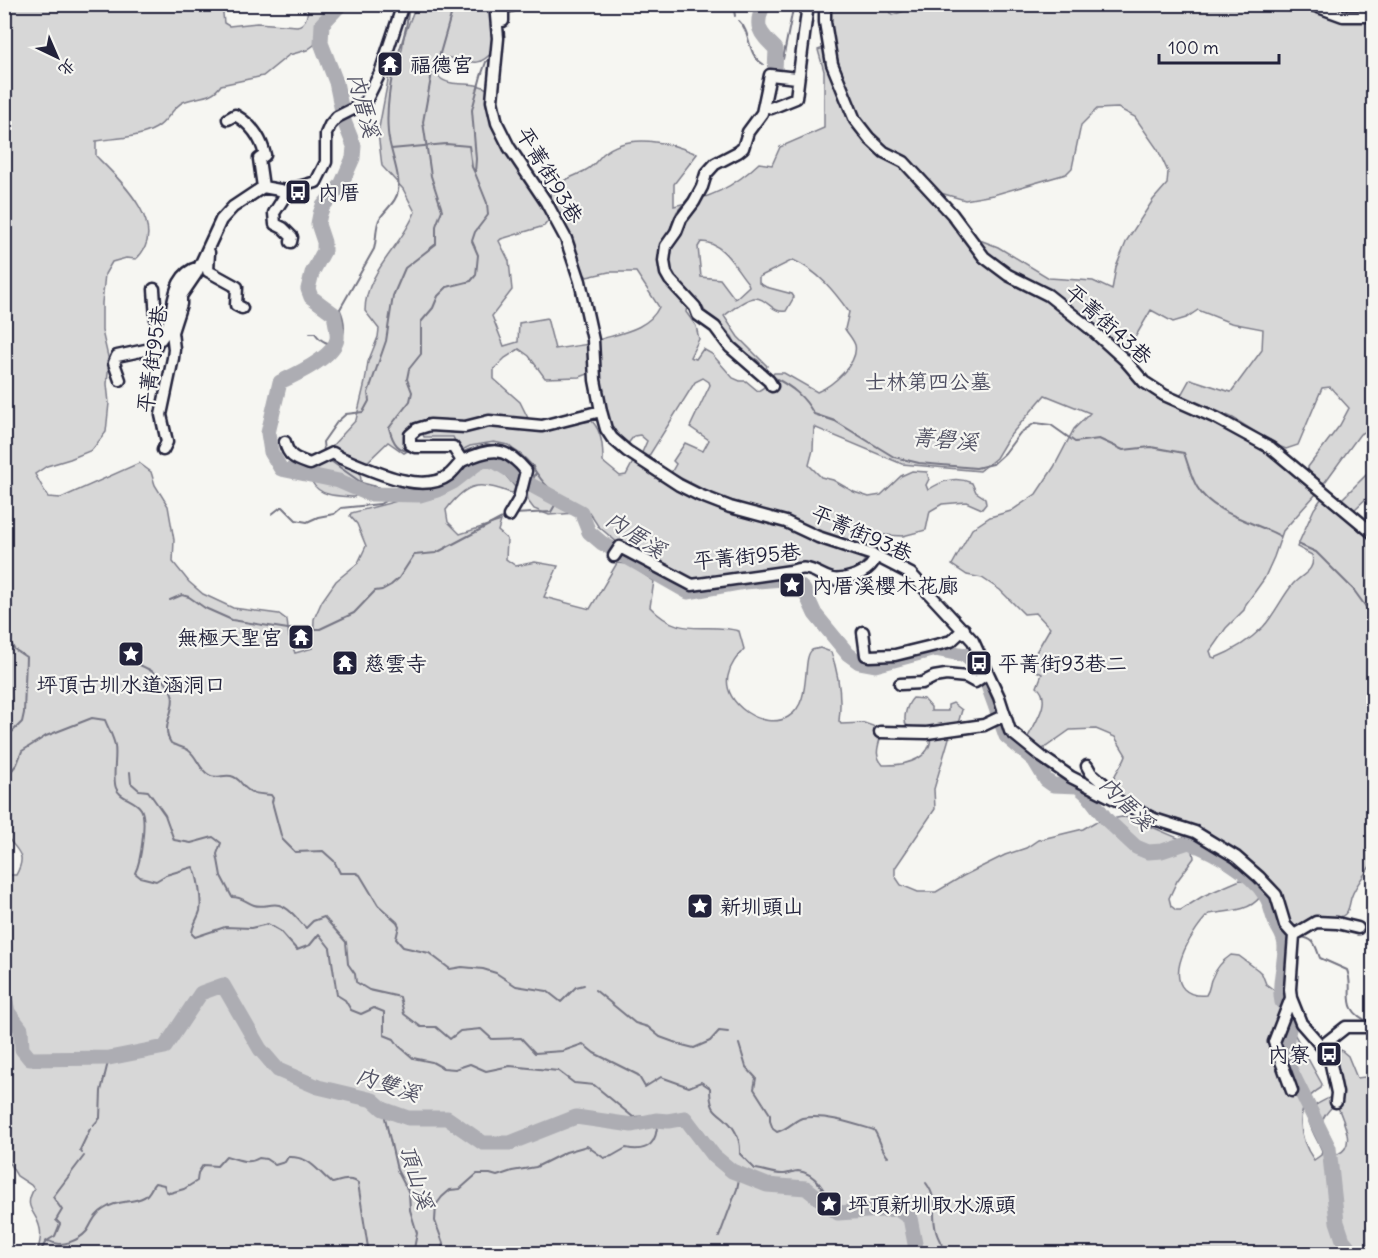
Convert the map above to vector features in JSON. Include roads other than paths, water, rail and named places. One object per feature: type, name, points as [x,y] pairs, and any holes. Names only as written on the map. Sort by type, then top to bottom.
[{"type":"street","points":[[228,118],[235,115],[246,121],[263,146],[265,155],[259,159],[263,187],[285,191],[316,182],[326,162],[326,134],[330,125],[342,115],[365,103],[380,73],[403,4]]},
{"type":"street","name":"平菁街93巷","points":[[495,4],[497,62],[492,101],[497,123],[509,147],[546,202],[566,239],[580,281],[593,340],[595,380],[601,411],[606,429],[612,438],[627,451],[679,485],[730,507],[786,522],[818,537],[876,556],[911,574],[973,641],[988,673],[1000,717],[1010,731],[1041,758],[1071,777],[1154,819],[1195,832],[1236,856],[1276,896],[1285,925],[1294,935]]},
{"type":"street","points":[[497,62],[503,46],[503,8],[516,4]]},
{"type":"street","points":[[771,108],[796,98],[808,4]]},
{"type":"street","name":"平菁街43巷","points":[[825,4],[825,22],[832,64],[855,120],[884,152],[904,162],[952,214],[984,257],[1008,275],[1048,295],[1092,330],[1125,360],[1144,382],[1164,395],[1226,423],[1271,448],[1374,534]]},
{"type":"street","points":[[1310,4],[1343,16],[1374,16]]},
{"type":"street","points":[[771,387],[769,381],[730,346],[715,327],[698,315],[695,307],[670,280],[664,261],[666,246],[702,188],[706,174],[716,164],[742,148],[748,132],[762,113],[770,75],[797,78]]},
{"type":"street","name":"平菁街95巷","points":[[165,446],[160,415],[174,349],[172,332],[181,304],[181,296],[200,267],[221,220],[233,207],[263,187]]},
{"type":"street","points":[[285,191],[274,213],[275,224],[283,228],[291,237],[291,242]]},
{"type":"street","points":[[209,249],[208,271],[237,287],[236,305],[242,308]]},
{"type":"street","points":[[159,338],[161,339],[164,335],[172,310],[173,295],[179,283],[185,275],[200,267]]},
{"type":"street","points":[[120,380],[114,363],[117,356],[155,348],[159,338],[154,289]]},
{"type":"street","points":[[462,461],[453,447],[415,447],[410,444],[410,435],[417,429],[430,425],[465,428],[489,421],[542,426],[601,411]]},
{"type":"street","points":[[285,442],[287,451],[293,458],[310,464],[333,453],[340,458],[411,482],[428,483],[449,475],[462,461],[488,451],[500,450],[512,457],[526,471],[519,500],[509,516]]},
{"type":"street","name":"平菁街95巷","points":[[617,551],[692,585],[800,568],[810,568],[834,580],[860,573],[870,567],[876,556]]},
{"type":"street","points":[[863,632],[866,655],[869,656],[895,655],[951,641],[964,629]]},
{"type":"street","points":[[903,687],[946,675],[966,677],[975,682],[988,673]]},
{"type":"street","points":[[880,732],[927,733],[984,725],[1000,717]]},
{"type":"street","points":[[1088,766],[1091,773],[1111,790],[1104,792]]},
{"type":"street","points":[[1336,1102],[1337,1093],[1329,1055],[1301,1023],[1291,998],[1294,935],[1316,922],[1337,923],[1358,928]]},
{"type":"street","points":[[1291,998],[1274,1042],[1292,1090]]},
{"type":"street","points":[[1322,1046],[1346,1027],[1374,1027]]},
{"type":"waterway","name":"內厝溪","points":[[341,4],[322,24],[321,43],[336,82],[344,121],[354,146],[353,158],[341,185],[323,206],[320,214],[318,224],[324,242],[324,251],[312,273],[308,289],[311,297],[334,314],[337,339],[322,359],[280,382],[268,433],[271,452],[281,469],[339,481],[369,494],[420,495],[453,482],[486,459],[496,462],[516,477],[581,512],[589,532],[602,543],[688,592],[744,582],[783,579],[794,581],[804,590],[815,614],[848,654],[859,662],[875,665],[935,649],[965,655],[977,666],[987,683],[1006,736],[1034,760],[1046,780],[1053,785],[1078,786],[1107,820],[1136,847],[1148,852],[1162,851],[1189,842],[1231,863],[1258,886],[1269,901],[1285,943],[1282,1002]]},
{"type":"waterway","points":[[340,309],[374,249],[378,221],[397,195],[398,177],[388,132],[388,104],[392,75],[410,4]]},
{"type":"waterway","points":[[324,452],[323,442],[337,422],[346,414],[363,412],[369,401],[368,393],[386,341],[393,296],[405,268],[436,244],[436,226],[442,210],[431,176],[423,122],[433,67],[439,57],[451,15],[460,4]]},
{"type":"waterway","points":[[733,4],[735,16]]},
{"type":"waterway","name":"菁礐溪","points":[[764,4],[759,24],[762,34],[776,49],[775,71]]},
{"type":"waterway","points":[[783,59],[794,4]]},
{"type":"waterway","points":[[739,21],[746,31],[754,55],[763,64]]},
{"type":"waterway","points":[[414,451],[404,450],[397,446],[389,428],[410,401],[412,392],[407,379],[409,369],[421,354],[421,322],[433,308],[438,296],[447,287],[471,281],[476,275],[478,255],[472,241],[475,232],[488,215],[487,203],[475,173],[472,110],[481,76],[486,62],[490,59]]},
{"type":"waterway","name":"菁礐溪","points":[[768,66],[780,68]]},
{"type":"waterway","points":[[391,149],[446,144],[469,146],[475,173]]},
{"type":"waterway","name":"菁礐溪","points":[[739,156],[748,149]]},
{"type":"waterway","name":"菁礐溪","points":[[668,235],[677,212],[694,192]]},
{"type":"waterway","name":"菁礐溪","points":[[670,254],[671,272],[700,303],[705,312],[732,337],[737,347]]},
{"type":"waterway","points":[[310,333],[315,333],[329,344],[339,344],[344,332],[344,323],[340,310],[334,314]]},
{"type":"waterway","name":"菁礐溪","points":[[742,351],[757,360],[769,374]]},
{"type":"waterway","name":"菁礐溪","points":[[775,378],[797,393],[814,414],[835,421],[894,457],[919,463],[976,468],[993,464],[1005,453],[1020,433],[1035,423],[1051,425],[1075,442],[1099,439],[1123,450],[1151,447],[1184,453],[1197,487],[1213,504],[1280,536]]},
{"type":"waterway","points":[[461,453],[481,446],[509,448],[526,459],[552,490]]},
{"type":"waterway","points":[[272,514],[283,507],[296,520],[307,522],[334,514],[341,508],[380,504],[387,500],[388,490],[362,483],[328,459]]},
{"type":"waterway","points":[[527,484],[535,474]]},
{"type":"waterway","points":[[514,514],[551,512],[558,500],[557,495]]},
{"type":"waterway","points":[[170,600],[182,595],[189,597],[205,608],[232,620],[288,629],[320,629],[354,613],[375,591],[391,585],[399,578],[414,555],[436,553],[504,517]]},
{"type":"waterway","points":[[1298,544],[1316,552],[1353,589],[1374,618]]},
{"type":"waterway","points":[[4,740],[22,722],[24,713],[26,657],[14,649],[8,637]]},
{"type":"waterway","points":[[130,653],[132,661],[153,672],[165,682],[171,691],[172,709],[167,725],[167,734],[171,743],[191,753],[209,775],[234,777],[251,792],[271,795],[282,839],[295,852],[323,851],[334,861],[340,873],[360,875],[378,905],[397,922],[399,926],[396,939],[403,947],[429,953],[450,969],[462,967],[496,973],[516,986],[547,991],[561,1002],[576,987],[584,985]]},
{"type":"waterway","points":[[4,766],[7,776],[17,764],[22,751],[46,736],[92,718],[105,720],[115,746],[116,788],[121,795],[135,803],[143,814],[142,841],[135,873],[140,877],[156,881],[166,875],[193,867],[198,882],[200,901],[200,911],[192,931],[195,937],[225,927],[251,928],[268,924],[280,931],[297,950],[310,945],[319,934],[330,948],[337,995],[345,1000],[351,1010],[361,1014],[374,1008],[384,1012],[384,1035],[394,1039],[413,1058],[432,1062],[443,1068],[455,1069],[470,1064],[486,1071],[510,1066],[558,1071],[574,1083],[594,1085],[633,1117],[648,1116],[657,1120],[654,1140],[641,1149],[626,1148],[604,1158],[587,1146],[566,1152],[536,1167],[497,1176],[477,1174],[460,1189],[450,1190],[436,1205],[435,1221],[443,1243],[441,1254]]},
{"type":"waterway","points":[[130,772],[131,783],[139,790],[148,791],[165,815],[174,840],[191,843],[213,837],[221,843],[217,854],[221,876],[232,897],[257,906],[283,907],[306,928],[313,921],[324,917],[346,942],[348,964],[355,974],[356,982],[369,990],[400,997],[404,1014],[421,1027],[436,1027],[450,1039],[460,1031],[481,1029],[492,1039],[521,1038],[535,1053],[563,1051],[583,1044],[594,1053],[638,1075],[645,1087],[661,1077],[689,1087],[701,1082],[710,1088],[714,1108],[736,1133],[740,1154],[755,1169],[781,1174],[804,1172],[819,1183],[831,1205]]},
{"type":"waterway","name":"內厝溪","points":[[1284,936],[1288,937]]},
{"type":"waterway","points":[[1301,937],[1312,941],[1320,958],[1347,970],[1351,1005],[1354,1011],[1371,1023]]},
{"type":"waterway","name":"內雙溪","points":[[4,992],[8,1012],[21,1029],[22,1049],[30,1059],[109,1058],[165,1047],[201,993],[223,985],[260,1049],[278,1070],[318,1087],[373,1100],[383,1109],[408,1118],[447,1118],[483,1143],[510,1143],[576,1117],[632,1125],[656,1120],[668,1121],[685,1118],[714,1156],[732,1171],[767,1185],[806,1188],[838,1213],[897,1209],[910,1218],[917,1254]]},
{"type":"waterway","points":[[595,990],[635,1023],[648,1027],[660,1037],[682,1045],[694,1048],[710,1041],[719,1031],[728,1032]]},
{"type":"waterway","name":"內厝溪","points":[[1289,1013],[1291,1020],[1285,1047],[1287,1063],[1329,1148],[1337,1222],[1343,1240],[1354,1254]]},
{"type":"waterway","points":[[739,1044],[746,1067],[756,1078],[754,1089],[770,1114],[773,1129],[777,1132],[799,1119],[811,1117],[847,1122],[874,1130],[888,1157]]},
{"type":"waterway","points":[[93,1126],[100,1118],[101,1091],[109,1058]]},
{"type":"waterway","name":"頂山溪","points":[[383,1109],[397,1170],[409,1193],[410,1210],[417,1233],[413,1254]]},
{"type":"waterway","points":[[82,1153],[80,1150],[90,1129]]},
{"type":"waterway","points":[[45,1242],[55,1236],[60,1224],[56,1220],[62,1210],[53,1197],[84,1156]]},
{"type":"waterway","points":[[39,1254],[45,1243],[49,1241],[64,1244],[79,1238],[87,1231],[98,1213],[109,1206],[144,1197],[155,1183],[164,1185],[166,1191],[170,1193],[184,1189],[197,1181],[198,1173],[203,1165],[217,1166],[226,1156],[247,1161],[266,1159],[275,1165],[285,1162],[288,1157],[296,1157],[313,1165],[332,1183],[349,1180],[358,1183],[369,1254]]},
{"type":"waterway","points":[[719,1237],[737,1189],[740,1174]]},
{"type":"waterway","points":[[926,1183],[932,1194],[937,1233],[948,1254]]},
{"type":"place","name":"福德宮","points":[[390,64]]},
{"type":"place","name":"內厝","points":[[298,192]]},
{"type":"place","name":"內厝溪櫻木花廊","points":[[792,585]]},
{"type":"place","name":"無極天聖宮","points":[[301,637]]},
{"type":"place","name":"坪頂古圳水道涵洞口","points":[[131,654]]},
{"type":"place","name":"慈雲寺","points":[[345,663]]},
{"type":"place","name":"平菁街93巷二","points":[[979,663]]},
{"type":"place","name":"新圳頭山","points":[[700,906]]},
{"type":"place","name":"內寮","points":[[1329,1054]]},
{"type":"place","name":"坪頂新圳取水源頭","points":[[829,1204]]},
{"type":"park label","name":"士林第四公墓","points":[[928,381]]}]
